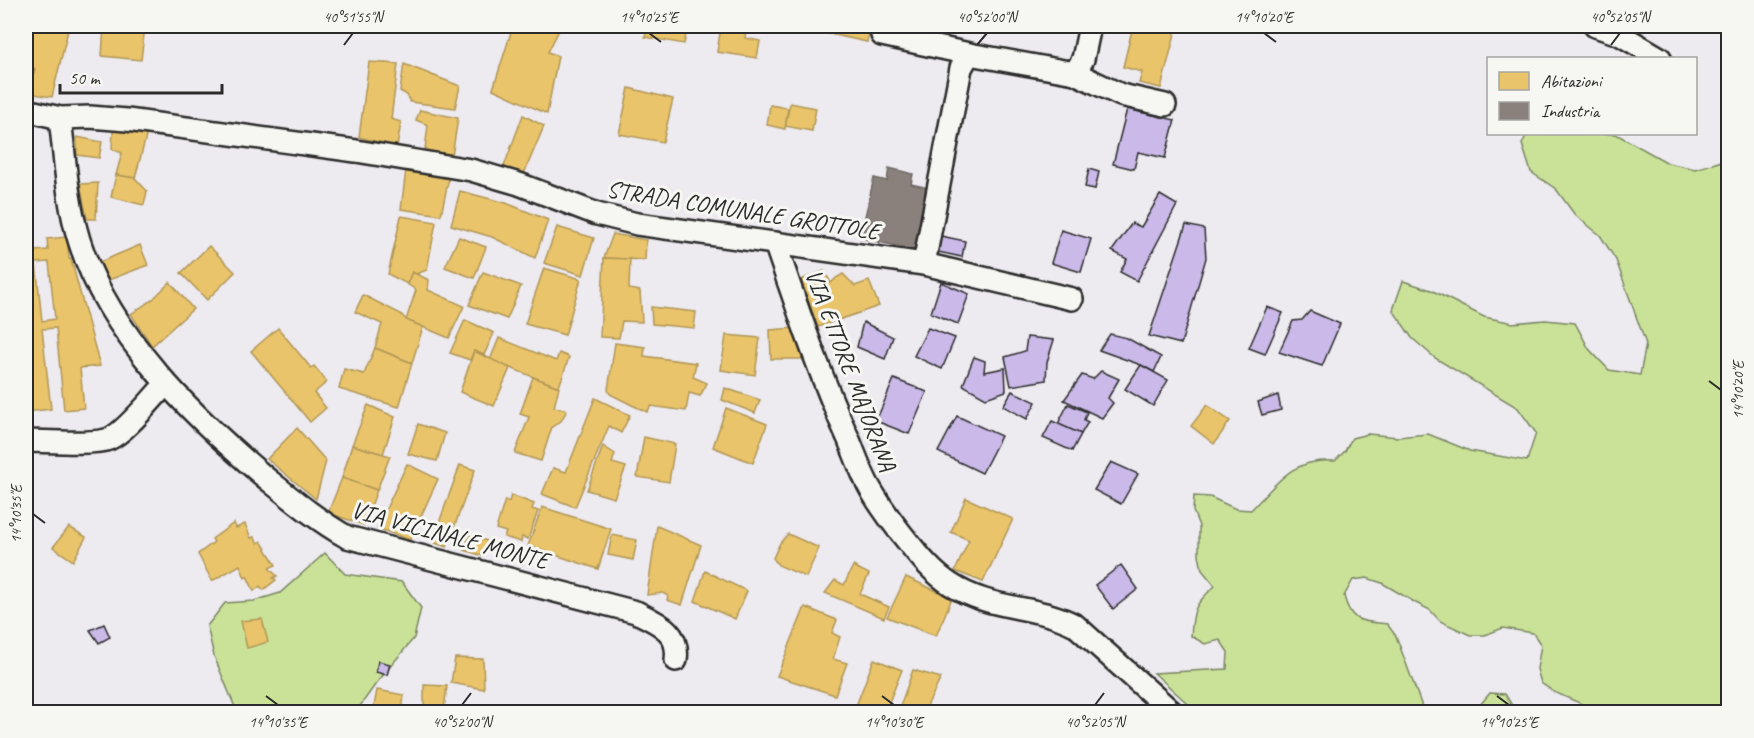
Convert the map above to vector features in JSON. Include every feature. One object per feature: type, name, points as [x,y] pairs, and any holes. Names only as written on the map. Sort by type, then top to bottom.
[{"type":"street","points":[[1075,73],[1083,59],[1090,26]]},
{"type":"street","points":[[1595,26],[1619,34],[1658,57]]},
{"type":"street","points":[[882,35],[969,54],[1075,73],[1121,95],[1165,105]]},
{"type":"street","points":[[924,264],[961,68],[969,54]]},
{"type":"street","name":"STRADA COMUNALE GROTTOLE","points":[[26,110],[60,118],[90,117],[127,120],[356,151],[471,170],[519,184],[579,208],[637,224],[924,264],[1072,299]]},
{"type":"street","name":"VIA VICINALE MONTE","points":[[60,118],[71,203],[83,249],[111,310],[166,384],[259,472],[311,515],[347,537],[636,612],[656,622],[671,634],[678,648],[676,660]]},
{"type":"street","name":"VIA ETTORE MAJORANA","points":[[775,243],[827,392],[870,489],[890,520],[917,553],[932,570],[950,584],[974,597],[1004,606],[1042,612],[1060,617],[1075,625],[1172,712]]},
{"type":"street","points":[[26,441],[98,442],[110,439],[166,384]]},
{"type":"green space","points":[[1526,135],[1618,135],[1668,163],[1695,169],[1722,161],[1728,149],[1728,712],[1585,712],[1582,704],[1554,692],[1541,683],[1537,669],[1541,645],[1533,633],[1503,628],[1485,635],[1470,635],[1440,621],[1430,610],[1382,583],[1367,578],[1353,580],[1344,596],[1347,605],[1354,616],[1364,621],[1387,624],[1396,636],[1424,712],[1197,712],[1154,673],[1227,669],[1228,652],[1220,640],[1205,644],[1191,636],[1196,607],[1215,586],[1202,570],[1199,555],[1199,526],[1193,511],[1194,496],[1210,497],[1236,509],[1251,510],[1278,482],[1296,468],[1320,461],[1335,461],[1345,451],[1352,438],[1368,434],[1398,437],[1428,434],[1470,451],[1527,461],[1536,433],[1518,408],[1435,358],[1412,338],[1393,310],[1403,281],[1431,290],[1484,317],[1513,323],[1545,320],[1575,323],[1589,349],[1609,370],[1640,375],[1646,344],[1616,260],[1600,235],[1575,215],[1556,189],[1531,172],[1522,144]]},
{"type":"green space","points":[[325,553],[345,574],[402,582],[421,608],[414,638],[358,709],[351,712],[237,712],[214,656],[207,626],[225,603],[254,601],[280,593]]},
{"type":"green space","points":[[1490,693],[1505,694],[1516,712],[1474,712]]},
{"type":"building: Abitazioni","points":[[33,26],[69,26],[52,97],[28,93],[35,69],[28,66],[26,27],[33,29]]},
{"type":"building: Abitazioni","points":[[104,26],[145,26],[141,60],[102,56]]},
{"type":"building: Abitazioni","points":[[513,26],[561,26],[548,52],[558,56],[547,114],[493,89]]},
{"type":"building: Abitazioni","points":[[647,26],[688,26],[684,44],[645,37]]},
{"type":"building: Abitazioni","points":[[817,26],[871,26],[867,42],[816,31]]},
{"type":"building: Abitazioni","points":[[1133,26],[1177,26],[1161,88],[1139,83],[1142,72],[1123,67]]},
{"type":"building: Abitazioni","points":[[721,27],[746,31],[745,38],[760,41],[757,58],[717,52]]},
{"type":"building: Abitazioni","points":[[369,62],[398,64],[391,119],[401,122],[397,147],[359,137]]},
{"type":"building: Abitazioni","points":[[404,64],[460,86],[455,108],[410,102],[407,95],[400,91]]},
{"type":"building: Abitazioni","points":[[26,65],[35,69],[28,93],[26,92]]},
{"type":"building: Abitazioni","points":[[629,88],[673,99],[663,142],[619,134]]},
{"type":"building: Abitazioni","points":[[790,103],[816,108],[812,131],[785,126]]},
{"type":"building: Abitazioni","points":[[770,105],[788,108],[785,129],[767,125]]},
{"type":"building: Abitazioni","points":[[420,110],[458,118],[451,162],[424,157],[428,125],[416,120]]},
{"type":"building: Abitazioni","points":[[523,115],[544,126],[523,176],[503,169]]},
{"type":"building: Abitazioni","points":[[113,131],[147,133],[135,178],[116,175],[122,153],[112,149]]},
{"type":"building: Abitazioni","points":[[77,137],[102,142],[99,158],[77,155]]},
{"type":"building: Abitazioni","points":[[406,170],[449,177],[441,215],[401,209]]},
{"type":"building: Abitazioni","points":[[116,175],[135,178],[147,191],[144,205],[111,197]]},
{"type":"building: Abitazioni","points":[[98,183],[96,219],[87,219],[80,184]]},
{"type":"building: Abitazioni","points":[[460,191],[506,203],[548,220],[535,258],[492,237],[451,225]]},
{"type":"building: Abitazioni","points":[[26,195],[29,195],[34,251],[48,250],[47,239],[67,237],[69,259],[71,259],[100,366],[80,368],[84,408],[64,410],[56,328],[42,329],[51,409],[26,412]],"holes":[[[49,262],[55,319],[42,321],[36,263]]]},
{"type":"building: Abitazioni","points":[[401,216],[436,222],[427,270],[416,274],[412,272],[407,284],[388,274]]},
{"type":"building: Abitazioni","points":[[557,227],[594,238],[583,275],[544,263]]},
{"type":"building: Abitazioni","points":[[613,234],[646,240],[645,260],[604,258]]},
{"type":"building: Abitazioni","points":[[459,237],[486,247],[474,278],[445,267]]},
{"type":"building: Abitazioni","points":[[140,245],[148,265],[106,281],[100,262]]},
{"type":"building: Abitazioni","points":[[209,246],[235,272],[207,300],[181,273]]},
{"type":"building: Abitazioni","points":[[604,258],[630,259],[629,289],[640,291],[642,322],[622,321],[619,338],[600,337]]},
{"type":"building: Abitazioni","points":[[544,268],[581,279],[565,335],[525,324]]},
{"type":"building: Abitazioni","points":[[824,271],[831,283],[843,274],[855,286],[869,281],[879,306],[818,327],[801,280]]},
{"type":"building: Abitazioni","points":[[412,272],[429,280],[428,290],[464,306],[449,338],[406,320],[416,290],[407,284]]},
{"type":"building: Abitazioni","points":[[483,272],[521,286],[507,319],[469,305]]},
{"type":"building: Abitazioni","points":[[170,282],[193,309],[152,346],[131,314],[153,299]]},
{"type":"building: Abitazioni","points":[[363,295],[401,314],[406,320],[423,327],[412,363],[375,348],[382,324],[355,312]]},
{"type":"building: Abitazioni","points":[[651,307],[696,312],[694,328],[652,324]]},
{"type":"building: Abitazioni","points":[[465,320],[494,333],[484,355],[474,351],[470,360],[450,353]]},
{"type":"building: Abitazioni","points":[[278,328],[311,368],[314,366],[327,382],[314,393],[326,408],[310,422],[251,351]]},
{"type":"building: Abitazioni","points":[[794,328],[805,359],[771,359],[770,330]]},
{"type":"building: Abitazioni","points":[[726,335],[760,338],[755,375],[721,370]]},
{"type":"building: Abitazioni","points":[[499,338],[556,361],[559,353],[569,357],[559,387],[490,360]]},
{"type":"building: Abitazioni","points":[[615,343],[645,347],[644,356],[696,363],[693,377],[707,383],[700,396],[689,393],[686,411],[651,406],[647,412],[610,394],[608,390]]},
{"type":"building: Abitazioni","points":[[375,348],[412,363],[399,407],[339,389],[344,369],[364,374]]},
{"type":"building: Abitazioni","points":[[474,351],[510,368],[494,406],[460,392]]},
{"type":"building: Abitazioni","points":[[533,377],[559,387],[554,407],[567,410],[561,421],[552,427],[541,461],[515,453],[529,417],[520,414]]},
{"type":"building: Abitazioni","points":[[725,388],[760,400],[755,413],[722,400]]},
{"type":"building: Abitazioni","points":[[595,398],[630,415],[621,433],[609,426],[575,507],[542,494],[553,468],[566,472]]},
{"type":"building: Abitazioni","points":[[368,405],[395,417],[383,454],[352,445]]},
{"type":"building: Abitazioni","points":[[1207,405],[1230,421],[1214,444],[1191,426]]},
{"type":"building: Abitazioni","points":[[726,408],[767,424],[753,463],[713,447]]},
{"type":"building: Abitazioni","points":[[418,424],[445,433],[437,461],[408,454]]},
{"type":"building: Abitazioni","points":[[297,428],[326,461],[316,499],[267,459]]},
{"type":"building: Abitazioni","points":[[644,437],[675,444],[669,482],[637,477]]},
{"type":"building: Abitazioni","points":[[352,445],[390,456],[377,490],[342,478]]},
{"type":"building: Abitazioni","points":[[603,446],[615,454],[612,463],[626,467],[614,498],[587,490]]},
{"type":"building: Abitazioni","points":[[407,464],[438,479],[410,540],[377,528]]},
{"type":"building: Abitazioni","points":[[460,465],[475,470],[447,547],[432,542]]},
{"type":"building: Abitazioni","points":[[342,478],[377,490],[364,525],[328,513]]},
{"type":"building: Abitazioni","points":[[511,495],[534,504],[532,509],[538,511],[528,539],[522,537],[521,542],[504,537],[506,532],[496,529],[505,500],[509,502]]},
{"type":"building: Abitazioni","points":[[966,498],[1013,519],[983,582],[955,571],[969,540],[951,532]]},
{"type":"building: Abitazioni","points":[[542,507],[611,529],[598,569],[528,546]]},
{"type":"building: Abitazioni","points":[[234,523],[236,528],[245,524],[251,538],[254,537],[258,543],[261,541],[276,565],[269,568],[277,576],[273,578],[276,580],[263,590],[260,586],[254,591],[240,565],[212,581],[198,554],[214,542],[212,539]]},
{"type":"building: Abitazioni","points":[[657,526],[701,545],[682,605],[667,600],[668,596],[663,593],[647,595]]},
{"type":"building: Abitazioni","points":[[69,527],[86,537],[73,561],[53,547]]},
{"type":"building: Abitazioni","points":[[788,534],[819,548],[806,577],[778,565],[773,558],[780,543]]},
{"type":"building: Abitazioni","points":[[469,535],[487,541],[483,556],[464,550]]},
{"type":"building: Abitazioni","points":[[612,535],[637,540],[633,560],[608,555]]},
{"type":"building: Abitazioni","points":[[853,566],[869,574],[860,594],[889,607],[884,618],[825,593],[835,580],[844,585]]},
{"type":"building: Abitazioni","points":[[705,571],[747,591],[735,619],[695,601]]},
{"type":"building: Abitazioni","points":[[906,577],[952,598],[936,636],[887,617]]},
{"type":"building: Abitazioni","points":[[805,607],[837,620],[832,633],[840,637],[833,659],[847,663],[835,695],[777,676]]},
{"type":"building: Abitazioni","points":[[262,619],[268,642],[247,648],[241,621]]},
{"type":"building: Abitazioni","points":[[455,658],[483,659],[484,689],[451,683]]},
{"type":"building: Abitazioni","points":[[874,659],[902,670],[885,712],[854,711]]},
{"type":"building: Abitazioni","points":[[913,670],[941,678],[924,712],[898,712]]},
{"type":"building: Abitazioni","points":[[424,685],[447,686],[444,709],[424,708]]},
{"type":"building: Abitazioni","points":[[377,690],[404,695],[402,712],[373,712]]},
{"type":"building: Industria","points":[[889,168],[913,174],[911,184],[929,188],[915,250],[860,238],[874,178],[887,181]]},
{"type":"building: Altro","points":[[1127,109],[1175,120],[1165,158],[1138,152],[1134,169],[1113,164]]},
{"type":"building: Altro","points":[[1089,169],[1099,172],[1095,189],[1085,187]]},
{"type":"building: Altro","points":[[1160,195],[1177,205],[1137,281],[1120,272],[1127,259],[1112,251],[1132,223],[1141,227]]},
{"type":"building: Altro","points":[[1186,225],[1204,229],[1206,258],[1181,344],[1149,336]]},
{"type":"building: Altro","points":[[1061,230],[1091,239],[1081,272],[1051,263]]},
{"type":"building: Altro","points":[[941,236],[965,241],[962,257],[938,252]]},
{"type":"building: Altro","points":[[941,282],[969,294],[958,324],[931,313]]},
{"type":"building: Altro","points":[[1267,307],[1283,313],[1265,354],[1249,348]]},
{"type":"building: Altro","points":[[1310,311],[1340,324],[1322,366],[1279,352],[1293,321],[1302,320]]},
{"type":"building: Altro","points":[[863,322],[893,337],[885,359],[857,347]]},
{"type":"building: Altro","points":[[928,328],[955,338],[942,369],[914,356]]},
{"type":"building: Altro","points":[[1110,334],[1127,338],[1161,357],[1154,372],[1099,350]]},
{"type":"building: Altro","points":[[1027,337],[1054,340],[1047,362],[1046,380],[1011,386],[1005,357],[1025,351]]},
{"type":"building: Altro","points":[[974,357],[985,361],[984,372],[1005,368],[1006,391],[986,398],[963,385]]},
{"type":"building: Altro","points":[[1141,365],[1168,380],[1153,406],[1125,389]]},
{"type":"building: Altro","points":[[1101,371],[1119,379],[1108,398],[1113,403],[1102,418],[1064,400],[1082,375],[1093,379]]},
{"type":"building: Altro","points":[[894,379],[927,392],[909,434],[876,421]]},
{"type":"building: Altro","points":[[1012,391],[1036,402],[1027,419],[1003,406]]},
{"type":"building: Altro","points":[[1278,395],[1281,410],[1262,415],[1258,402]]},
{"type":"building: Altro","points":[[1068,404],[1087,412],[1084,420],[1088,422],[1081,434],[1058,424]]},
{"type":"building: Altro","points":[[957,416],[1001,436],[982,473],[938,452]]},
{"type":"building: Altro","points":[[1052,421],[1081,434],[1072,451],[1043,438]]},
{"type":"building: Altro","points":[[1111,462],[1138,474],[1121,504],[1094,490]]},
{"type":"building: Altro","points":[[1121,565],[1138,589],[1113,609],[1095,585]]},
{"type":"building: Altro","points":[[104,624],[110,637],[99,643],[90,630]]},
{"type":"building: Altro","points":[[378,661],[390,664],[387,675],[376,672]]}]
